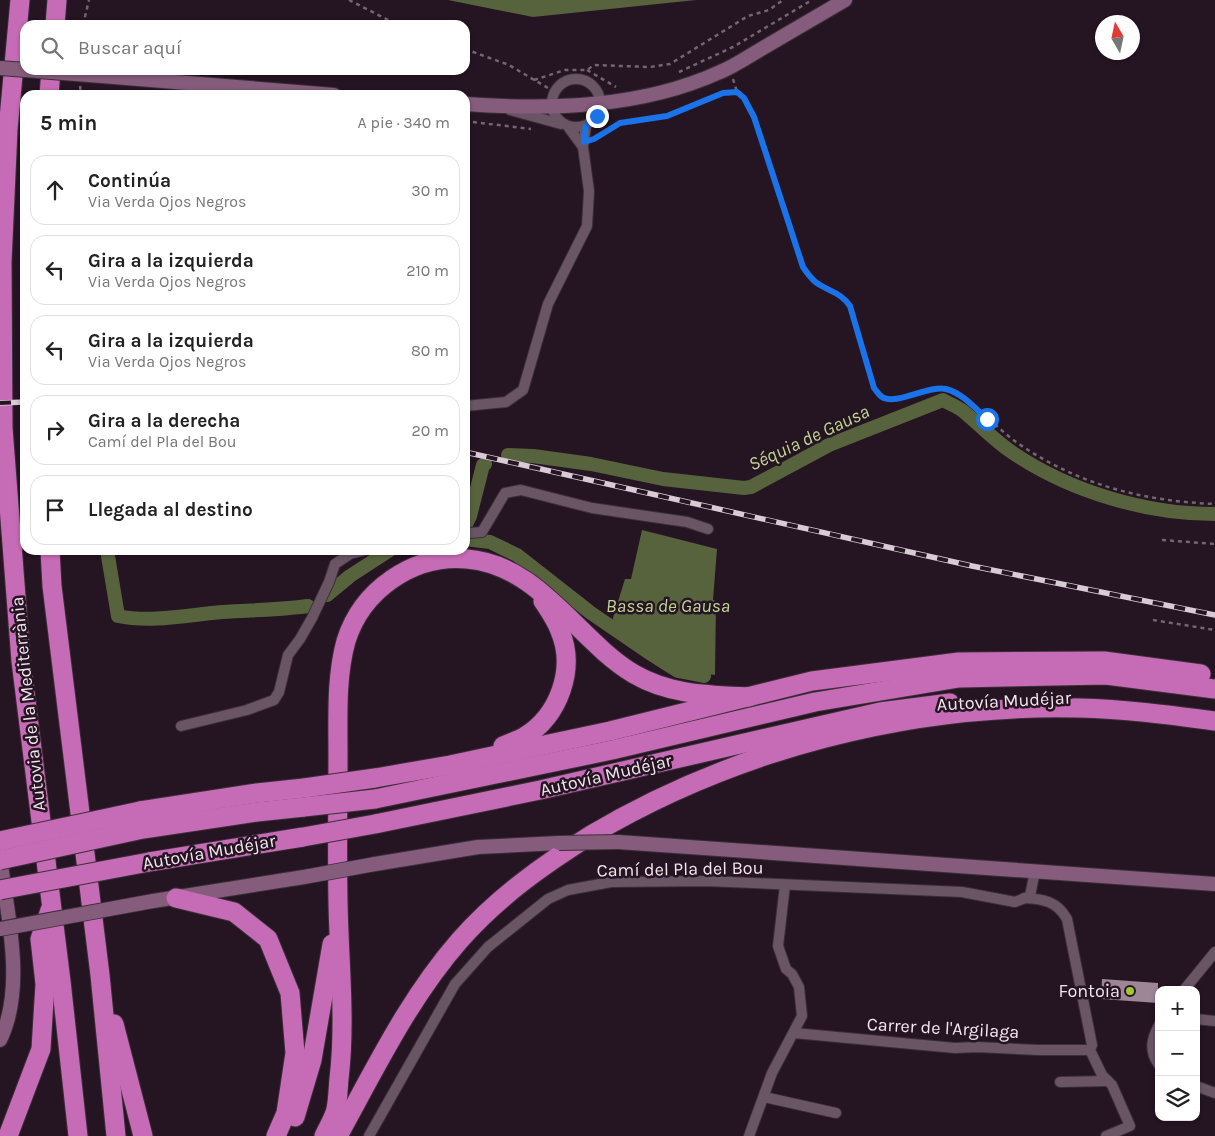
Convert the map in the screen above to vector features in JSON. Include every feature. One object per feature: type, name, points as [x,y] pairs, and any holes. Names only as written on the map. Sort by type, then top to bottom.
[{"type":"highway","name":"Autovia de la Mediterrània","points":[[20,0],[8,130],[2,262],[3,428],[21,661],[52,904],[78,1136]]},
{"type":"highway","points":[[55,20],[57,0]]},
{"type":"highway","points":[[49,90],[51,75]]},
{"type":"highway","name":"Autovia de la Mediterrània","points":[[50,555],[100,975],[116,1136]]},
{"type":"highway","points":[[324,1136],[336,1110],[342,1054],[342,987],[338,903],[339,681],[347,638],[358,614],[370,597],[390,579],[412,568],[442,560],[466,558],[489,563],[512,572],[533,587],[566,614],[591,641],[634,674],[661,687],[676,691],[700,695],[749,697]]},
{"type":"highway","points":[[375,778],[501,746],[524,737],[543,722],[556,705],[562,688],[566,670],[565,649],[561,632],[550,611],[533,587]]},
{"type":"highway","points":[[0,841],[142,820],[257,793],[375,778],[450,765],[600,733],[812,681],[959,662],[1104,661],[1215,676]]},
{"type":"highway","name":"Autovía Mudéjar","points":[[0,859],[142,820],[257,812],[375,798],[612,750],[815,702],[959,678],[1106,675],[1215,689]]},
{"type":"highway","name":"Autovía Mudéjar","points":[[0,890],[148,862],[375,824],[540,790],[880,712],[928,704],[1002,698],[1074,697],[1146,702],[1215,711]]},
{"type":"highway","points":[[338,1136],[413,1003],[459,941],[508,893],[557,856],[622,817],[657,800],[728,770],[793,747],[854,732],[940,716],[1009,710],[1078,708],[1149,713],[1215,721]]},
{"type":"highway","points":[[176,898],[234,912],[268,939],[290,993],[295,1053],[286,1113],[276,1136]]},
{"type":"highway","points":[[284,1136],[292,1126],[312,1060],[338,903]]},
{"type":"highway","points":[[8,1136],[41,1049],[45,984],[40,939],[52,904]]},
{"type":"highway","points":[[100,975],[143,1136]]},
{"type":"main road","points":[[470,104],[550,106],[600,102],[666,92],[720,72],[845,0]]},
{"type":"main road","points":[[0,68],[20,70]]},
{"type":"main road","points":[[80,75],[269,90]]},
{"type":"main road","points":[[0,929],[153,901],[478,847],[559,843],[618,842],[1215,884]]},
{"type":"main road","points":[[0,859],[14,976],[13,1002],[0,1040]]},
{"type":"street","points":[[470,406],[506,402],[523,390],[548,304],[587,226],[589,191],[584,145],[586,126],[597,116],[600,102],[597,90],[587,81],[575,78],[562,82],[554,91],[550,106],[565,126],[584,145]]},
{"type":"street","points":[[497,106],[565,126],[586,126]]},
{"type":"street","points":[[470,533],[482,532],[505,493],[521,490],[592,508],[687,522],[708,530]]},
{"type":"street","points":[[181,726],[247,710],[274,700],[280,692],[288,655],[312,618],[329,582],[335,564],[348,555]]},
{"type":"street","points":[[1024,898],[1030,896],[1035,872]]},
{"type":"street","name":"Camí del Pla del Bou","points":[[369,1136],[455,984],[488,947],[548,899],[568,890],[611,882],[707,881],[962,892],[1015,902],[1024,898],[1041,899],[1061,909],[1067,919],[1092,1045],[1090,1050]]},
{"type":"street","points":[[750,1136],[772,1073],[802,1016],[799,987],[792,974],[786,968],[778,946],[785,885]]},
{"type":"street","points":[[1187,986],[1215,952]]},
{"type":"street","points":[[1200,1020],[1215,1021]]},
{"type":"street","points":[[1155,1032],[1152,1038],[1155,1059]]},
{"type":"street","name":"Carrer de l'Argilaga","points":[[794,1033],[955,1048],[1090,1050]]},
{"type":"street","points":[[1090,1050],[1102,1075],[1112,1085],[1130,1126],[1106,1136]]},
{"type":"street","points":[[1060,1082],[1108,1081]]},
{"type":"street","points":[[1200,1087],[1215,1093]]},
{"type":"street","points":[[764,1097],[836,1113]]},
{"type":"path","points":[[84,20],[89,0]]},
{"type":"path","points":[[349,0],[388,20]]},
{"type":"path","points":[[586,70],[594,65],[650,67],[670,64],[748,16],[770,10],[783,0]]},
{"type":"path","points":[[674,74],[733,47],[812,0]]},
{"type":"path","points":[[470,51],[509,65],[554,91]]},
{"type":"path","points":[[534,80],[565,70],[586,70],[614,87],[624,85]]},
{"type":"path","points":[[584,145],[620,123],[667,116],[723,93],[737,92],[744,98],[754,117],[803,267],[810,278],[818,285],[844,297],[850,306],[874,388],[882,397],[892,399],[927,390],[948,389],[960,395],[1017,443],[1072,475],[1107,487],[1154,499],[1215,504]]},
{"type":"path","points":[[470,122],[535,129]]},
{"type":"path","points":[[1162,540],[1215,544]]},
{"type":"path","points":[[1153,620],[1215,630]]},
{"type":"water","points":[[448,0],[696,0],[533,17]]},
{"type":"water","name":"Bassa de Gausa","points":[[642,530],[717,549],[713,600],[716,601],[715,675],[677,669],[612,621],[625,579],[631,579]]},
{"type":"building","name":"Fontoia","points":[[1102,979],[1158,983],[1158,986],[1155,986],[1155,1003],[1101,999]]},
{"type":"waterway","name":"Séquia de Gausa","points":[[508,455],[533,456],[591,464],[663,479],[744,488],[751,487],[829,445],[943,400],[963,411],[1013,453],[1059,479],[1110,498],[1136,505],[1162,510],[1215,514]]},
{"type":"waterway","name":"Séquia de Gausa","points":[[470,516],[483,465],[485,464]]},
{"type":"waterway","points":[[470,540],[490,542],[517,555],[591,613],[648,652],[678,671],[704,676]]},
{"type":"waterway","points":[[108,555],[118,616],[156,619],[308,606]]},
{"type":"waterway","points":[[327,595],[350,576],[382,555]]},
{"type":"railway","points":[[0,403],[20,402]]},
{"type":"railway","points":[[470,453],[972,566],[1215,615]]},
{"type":"place","name":"Fontoia","points":[[1130,991]]},
{"type":"route","points":[[597,116],[586,126],[584,142],[594,139],[620,123],[631,123],[667,116],[723,93],[737,92],[744,98],[754,117],[803,267],[810,278],[818,285],[844,297],[850,306],[874,388],[882,397],[892,399],[927,390],[948,389],[960,395],[987,419]]}]
